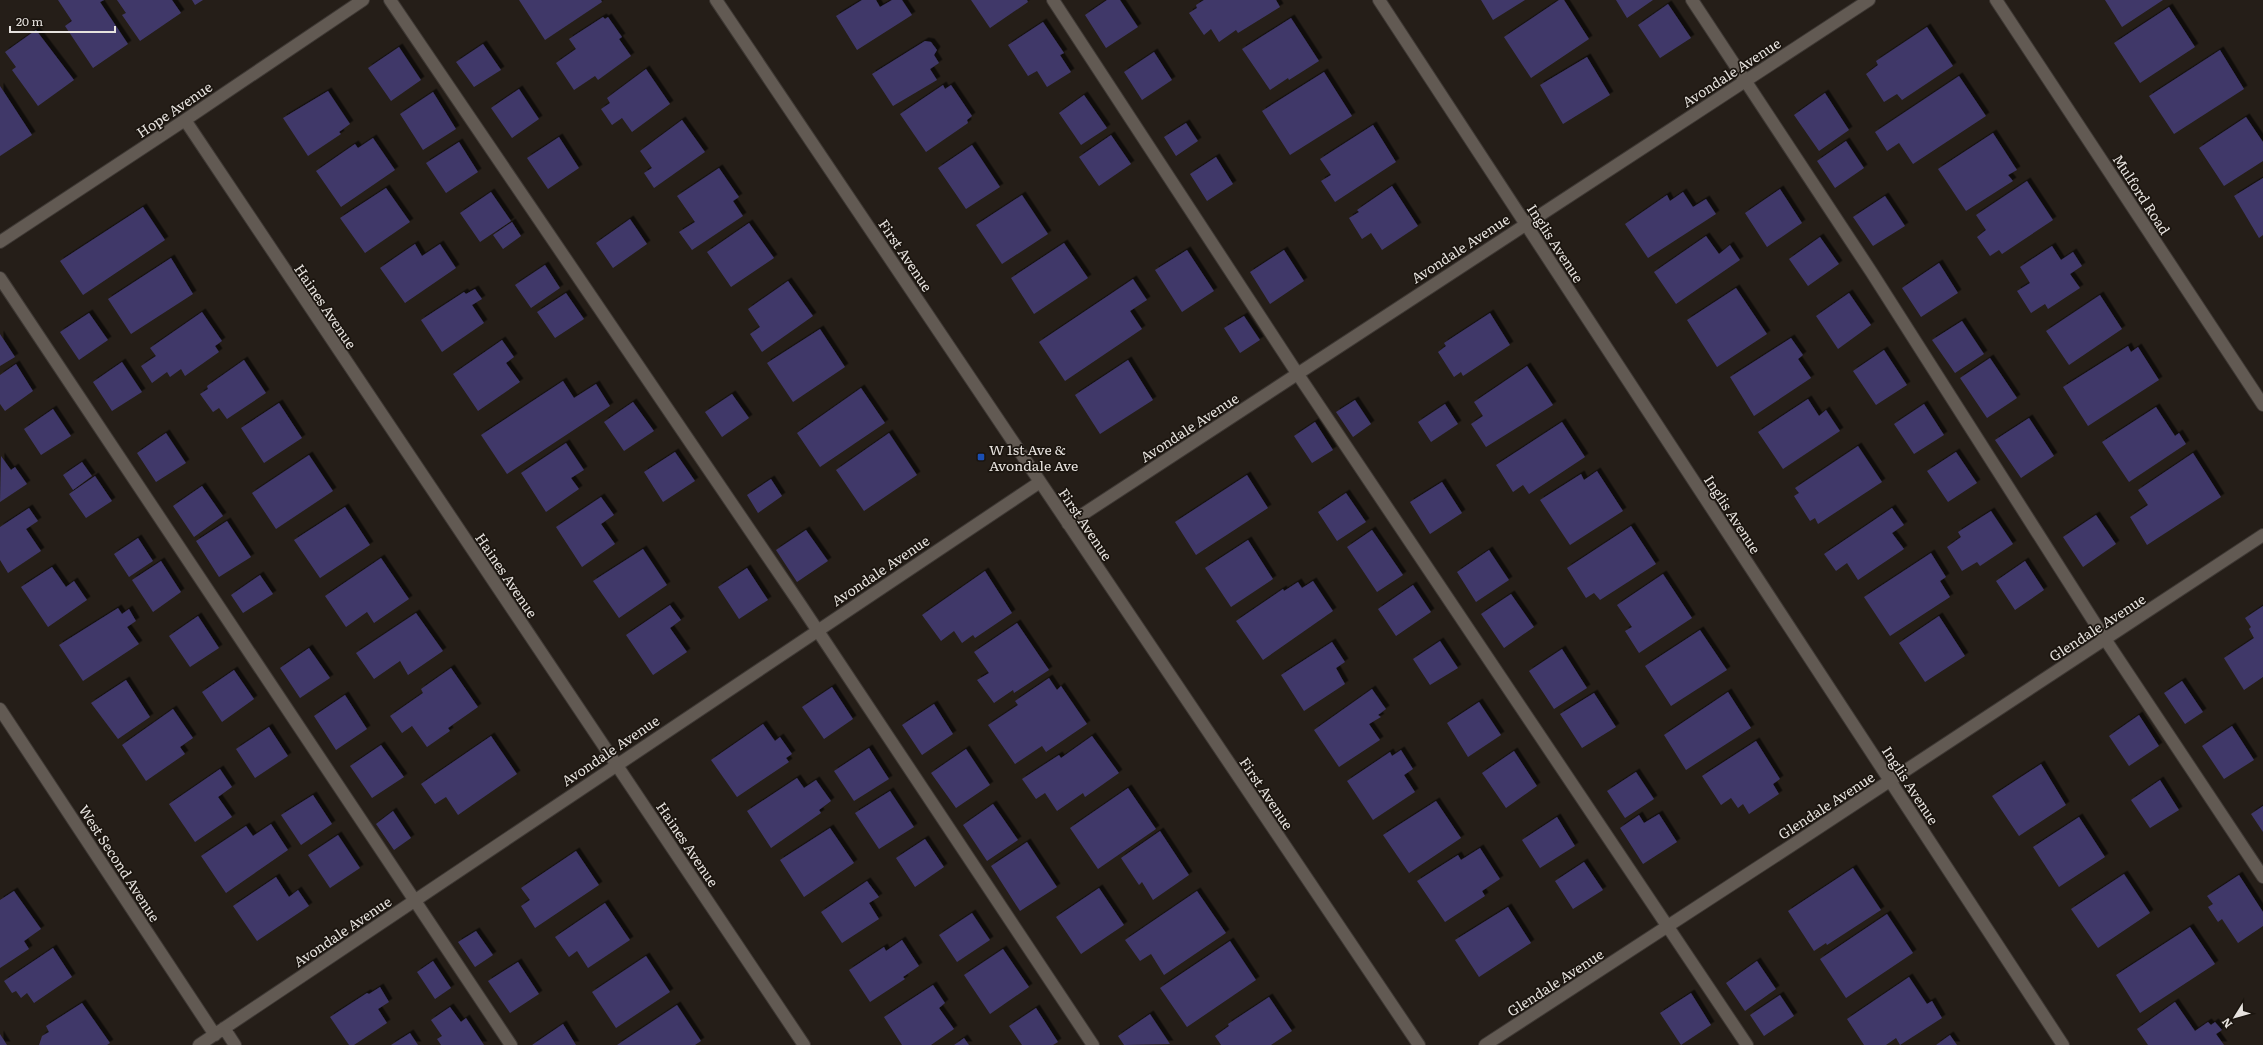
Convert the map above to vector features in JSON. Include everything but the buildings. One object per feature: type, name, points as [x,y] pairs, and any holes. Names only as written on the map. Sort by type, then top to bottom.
[{"type":"street","name":"Hope Avenue","points":[[0,242],[363,0]]},
{"type":"street","points":[[390,0],[818,630],[1093,1045]]},
{"type":"street","name":"First Avenue","points":[[716,0],[1419,1045]]},
{"type":"street","points":[[1053,0],[1297,373],[1747,1045]]},
{"type":"street","name":"Inglis Avenue","points":[[1379,0],[2063,1045]]},
{"type":"street","points":[[1692,0],[1872,274],[2105,639],[2263,877]]},
{"type":"street","name":"Avondale Avenue","points":[[1068,524],[1870,0]]},
{"type":"street","name":"Mulford Road","points":[[1996,0],[2263,405]]},
{"type":"street","name":"Haines Avenue","points":[[185,120],[431,490],[617,764],[804,1045]]},
{"type":"street","points":[[0,278],[511,1045]]},
{"type":"street","name":"Avondale Avenue","points":[[199,1045],[1040,482]]},
{"type":"street","name":"Glendale Avenue","points":[[1485,1045],[1890,781],[2263,535]]},
{"type":"street","name":"West Second Avenue","points":[[0,709],[219,1031],[235,1045]]},
{"type":"place","name":"W 1st Ave & Avondale Ave","points":[[981,457]]}]
